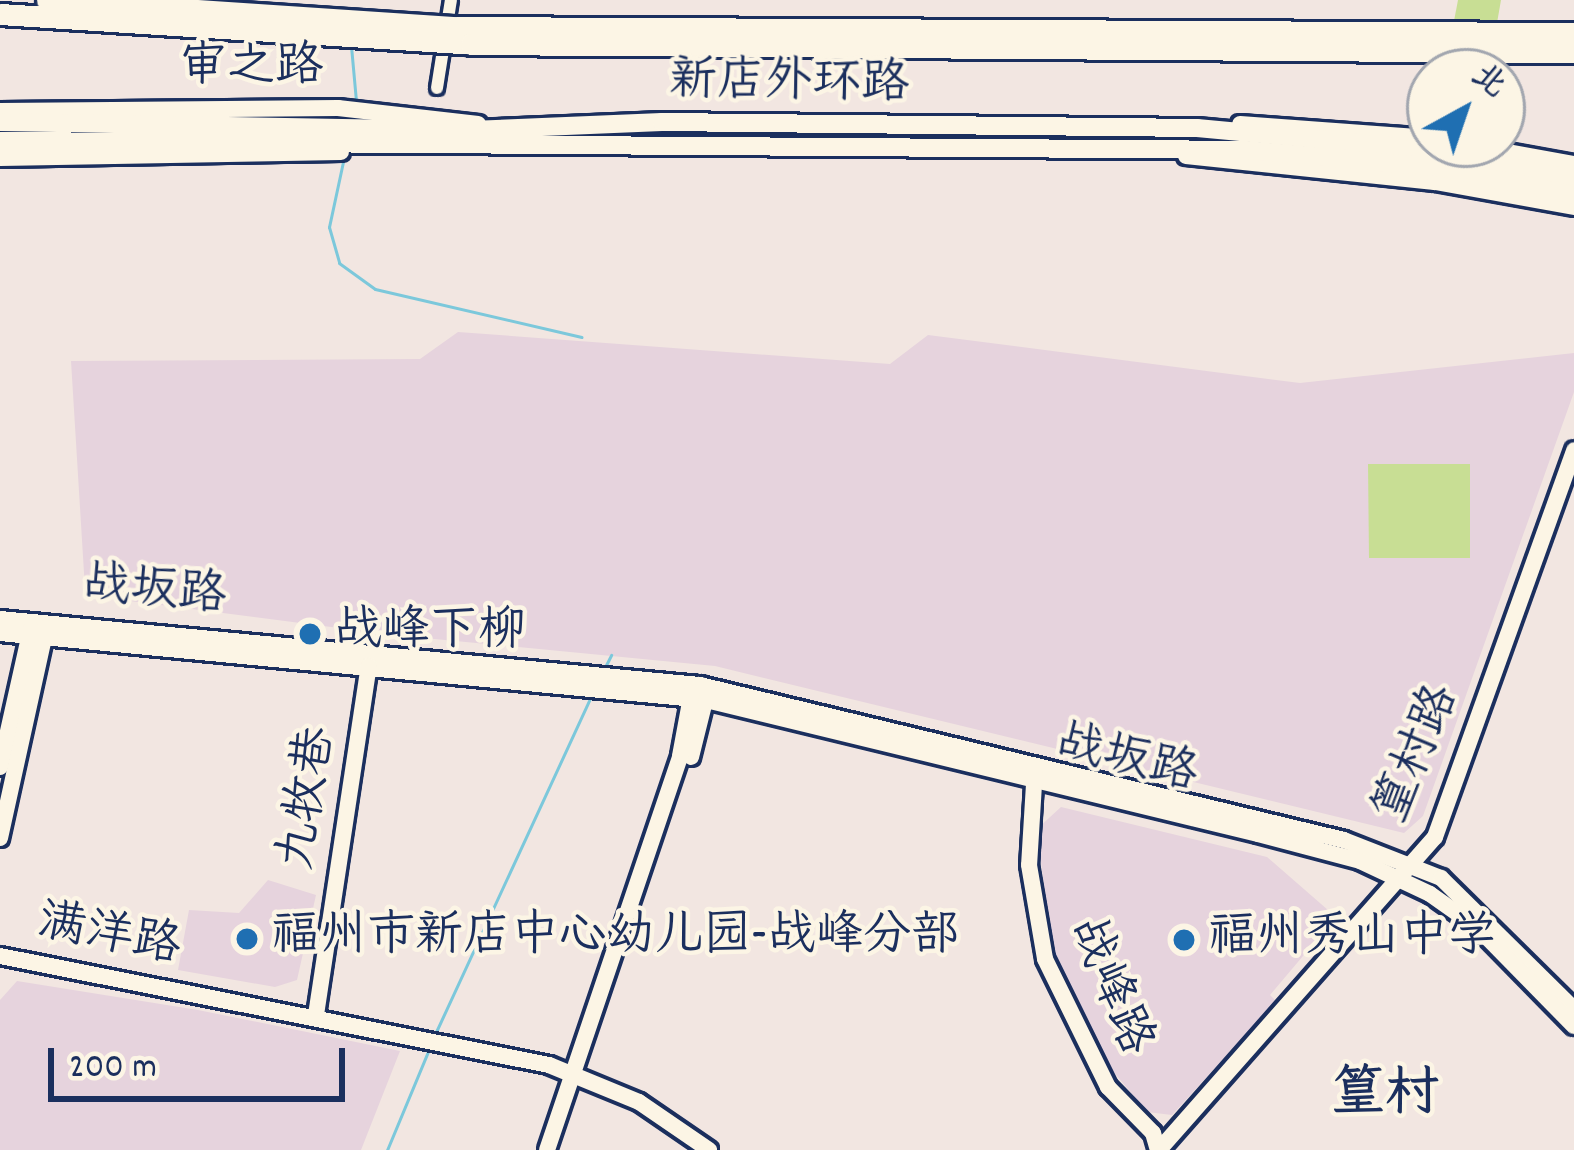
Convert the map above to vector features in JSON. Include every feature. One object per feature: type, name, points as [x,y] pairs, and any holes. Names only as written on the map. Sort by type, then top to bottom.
[{"type":"highway","points":[[47,0],[457,27],[1574,33]]},
{"type":"highway","points":[[0,14],[471,44],[1574,52]]},
{"type":"main road","name":"审之路","points":[[0,111],[338,108],[364,134],[331,152],[0,158]]},
{"type":"main road","name":"新店外环路","points":[[0,122],[364,134],[398,148],[1320,154],[1574,195]]},
{"type":"main road","name":"新店外环路","points":[[0,141],[832,123],[1197,128],[1412,148],[1574,179]]},
{"type":"main road","points":[[1197,128],[1323,127],[1406,136]]},
{"type":"main road","points":[[1161,153],[1393,176],[1574,208]]},
{"type":"main road","points":[[1526,155],[1574,164]]},
{"type":"main road","name":"篁村路","points":[[1158,1150],[1435,837],[1574,450]]},
{"type":"main road","name":"战坂路","points":[[0,619],[38,628],[369,666],[583,680]]},
{"type":"main road","points":[[0,767],[38,628]]},
{"type":"main road","points":[[0,838],[38,628]]},
{"type":"main road","name":"战坂路","points":[[0,633],[38,628],[700,692],[1034,771],[1414,863],[1465,897],[1574,1010]]},
{"type":"main road","name":"九牧巷","points":[[316,1015],[369,666]]},
{"type":"main road","points":[[559,1150],[700,692]]},
{"type":"main road","name":"战坂路","points":[[1034,771],[1401,878],[1478,928],[1574,1026]]},
{"type":"main road","name":"战峰路","points":[[1034,771],[1030,891],[1049,971],[1108,1087],[1153,1133],[1158,1150]]},
{"type":"main road","name":"满洋路","points":[[0,956],[316,1015],[581,1078],[622,1096],[710,1150]]},
{"type":"main road","points":[[547,1150],[581,1078]]},
{"type":"main road","name":"满洋路","points":[[622,1096],[692,1150]]},
{"type":"street","points":[[436,88],[451,0]]},
{"type":"shaded area","points":[[458,332],[890,364],[928,335],[1300,383],[1574,353],[1574,392],[1423,816],[1404,833],[715,666],[393,635],[99,597],[85,589],[71,361],[420,359]]},
{"type":"shaded area","name":"福州秀山中学","points":[[1061,807],[1267,857],[1336,917],[1270,995],[1276,1001],[1172,1115],[1147,1112],[1107,1064],[1051,945],[1037,829]]},
{"type":"shaded area","name":"福州市新店中心幼儿园-战峰分部","points":[[268,880],[316,895],[297,980],[275,987],[178,970],[189,910],[239,913]]},
{"type":"shaded area","points":[[17,981],[198,1010],[400,1051],[361,1150],[0,1150],[0,1000]]},
{"type":"green space","points":[[1458,0],[1501,0],[1497,23],[1454,21]]},
{"type":"green space","points":[[1368,464],[1470,464],[1470,558],[1369,558]]},
{"type":"waterway","points":[[351,46],[356,101]]},
{"type":"waterway","points":[[344,157],[329,227],[339,263],[375,289],[582,337]]},
{"type":"waterway","points":[[604,669],[611,655]]},
{"type":"waterway","points":[[435,1034],[592,694]]},
{"type":"waterway","points":[[387,1150],[429,1049]]},
{"type":"place","name":"战峰下柳","points":[[310,634]]},
{"type":"place","name":"福州市新店中心幼儿园-战峰分部","points":[[247,939]]},
{"type":"place","name":"福州秀山中学","points":[[1184,940]]},
{"type":"district","name":"篁村","points":[[1385,1098]]}]
